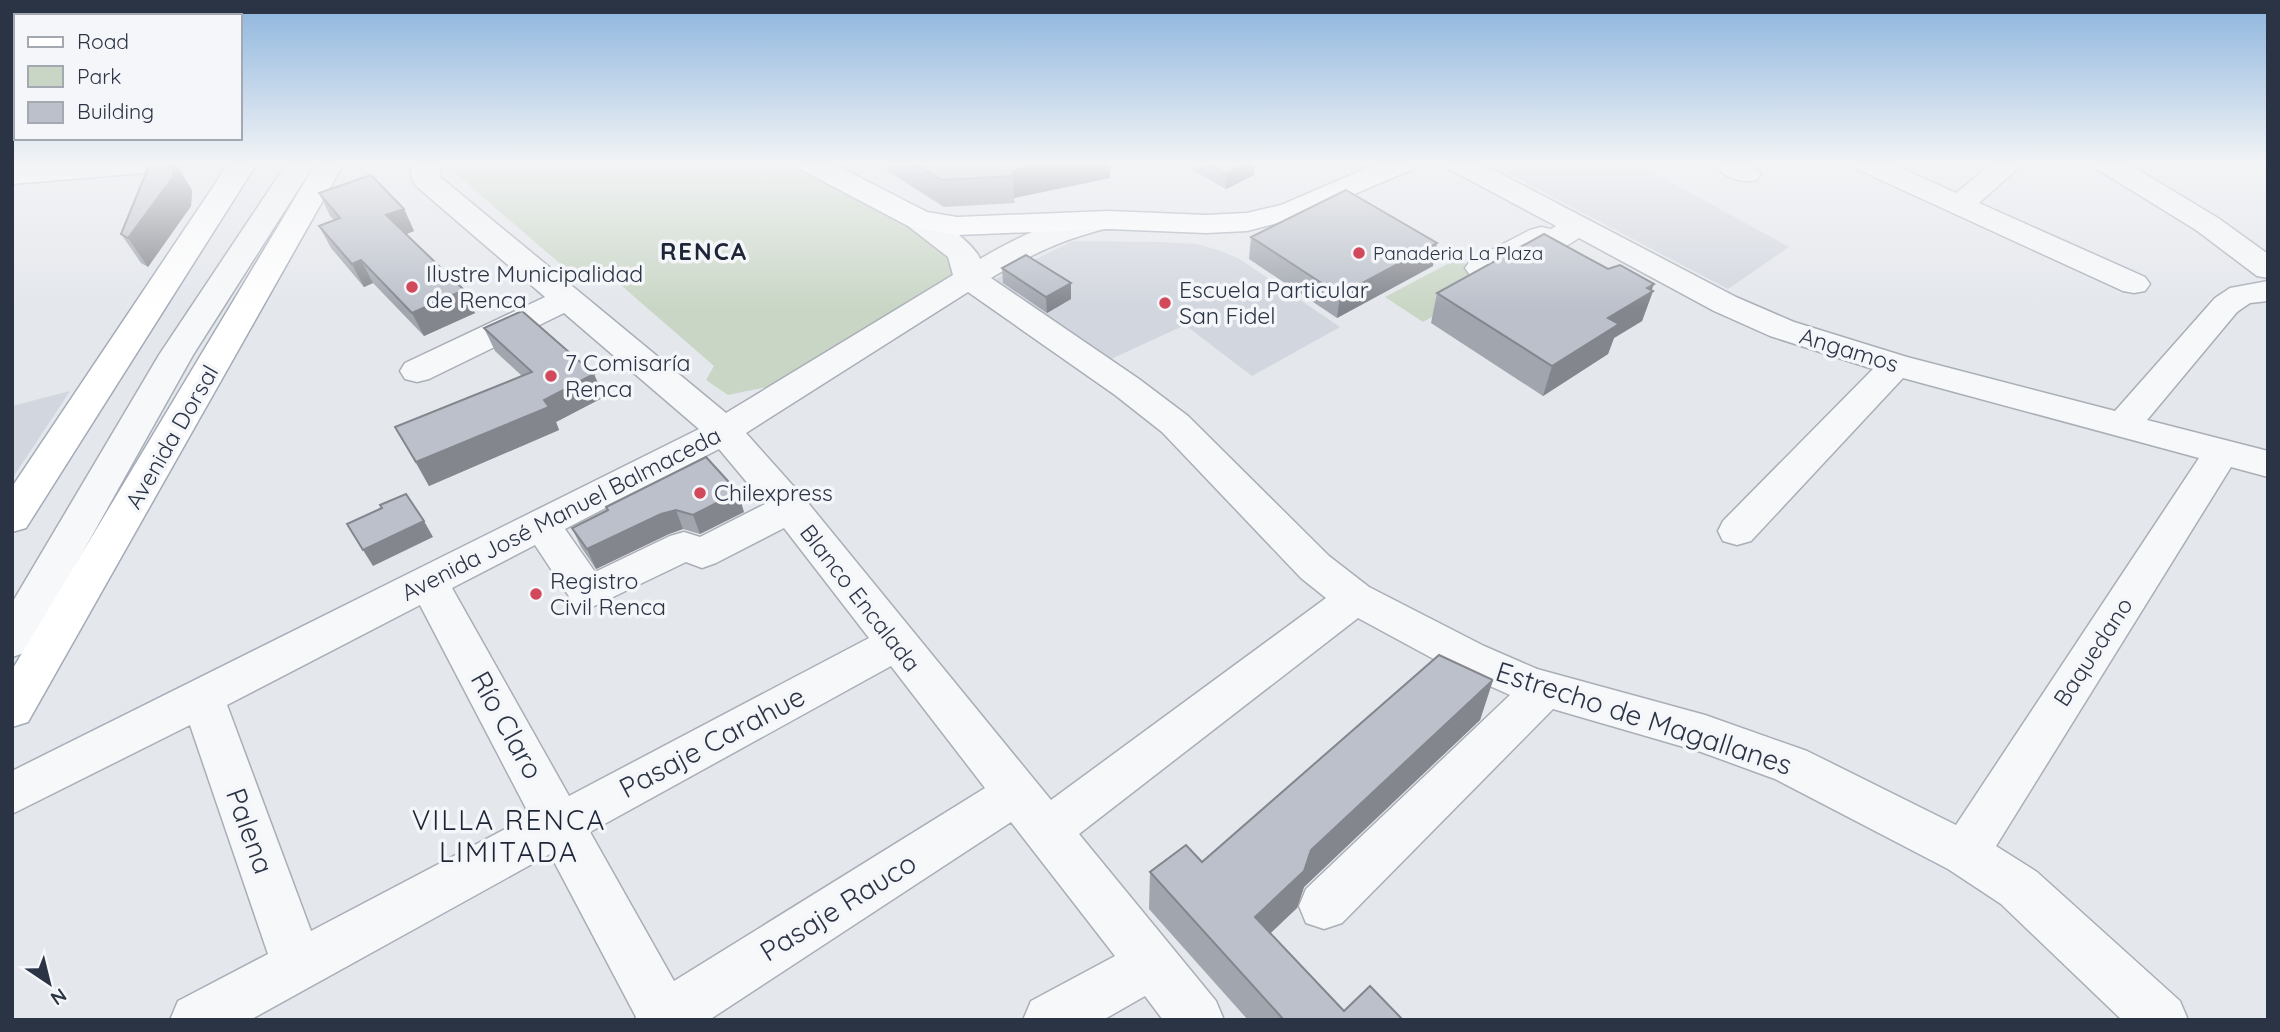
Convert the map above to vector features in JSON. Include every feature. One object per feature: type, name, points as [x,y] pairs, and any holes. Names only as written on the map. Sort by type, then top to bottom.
[{"type":"main road","points":[[12,518],[212,211]]},
{"type":"main road","name":"Avenida Dorsal","points":[[12,709],[302,211]]},
{"type":"main road","name":"Avenida José Manuel Balmaceda","points":[[906,211],[919,220],[957,226],[1101,220],[1226,224],[1262,219],[1290,211]]},
{"type":"street","points":[[12,605],[66,510],[223,259],[249,211]]},
{"type":"street","points":[[12,640],[176,355],[270,211]]},
{"type":"street","name":"Blanco Encalada","points":[[463,211],[724,431],[790,508],[895,644],[1197,1020]]},
{"type":"street","name":"Angamos","points":[[1550,211],[1753,317],[1810,339],[1896,365],[2268,464]]},
{"type":"street","points":[[1973,211],[2134,284]]},
{"type":"street","points":[[2191,211],[2268,269]]},
{"type":"street","points":[[919,220],[962,253],[969,278]]},
{"type":"street","name":"Avenida José Manuel Balmaceda","points":[[12,794],[724,431],[969,278],[1044,237],[1101,220]]},
{"type":"street","points":[[1481,268],[1541,236],[1552,242],[1578,226]]},
{"type":"street","name":"Estrecho de Magallanes","points":[[969,278],[1127,387],[1175,424],[1315,567],[1355,598],[1468,658],[1544,690],[1759,751],[1965,853],[2019,888],[2161,1020]]},
{"type":"street","points":[[2126,427],[2133,410],[2225,305],[2241,295],[2268,291]]},
{"type":"street","points":[[417,371],[567,299]]},
{"type":"street","points":[[1737,531],[1896,365]]},
{"type":"street","name":"Baquedano","points":[[1965,853],[2222,452]]},
{"type":"street","points":[[541,524],[589,593],[684,546],[702,554],[790,508]]},
{"type":"street","name":"Río Claro","points":[[428,582],[561,824],[662,1018]]},
{"type":"street","points":[[1031,813],[1355,598]]},
{"type":"street","name":"Pasaje Carahue","points":[[197,1020],[895,644]]},
{"type":"street","points":[[1324,906],[1544,690]]},
{"type":"street","name":"Palena","points":[[202,697],[298,965]]},
{"type":"street","name":"Pasaje Rauco","points":[[662,1018],[1031,813]]},
{"type":"street","points":[[1050,1020],[1152,964]]},
{"type":"shaded area","points":[[1580,211],[1724,211],[1789,247],[1728,289]]},
{"type":"shaded area","name":"Escuela Particular San Fidel","points":[[1073,241],[1197,244],[1218,250],[1238,258],[1340,327],[1252,376],[1185,325],[1111,359],[991,281]]},
{"type":"shaded area","points":[[70,391],[12,479],[12,406]]},
{"type":"green space","points":[[499,211],[880,211],[940,247],[957,267],[954,279],[767,387],[728,395],[706,380],[714,366],[607,273],[579,280]]},
{"type":"green space","points":[[1457,259],[1495,282],[1423,322],[1385,297]]},
{"type":"building","points":[[130,211],[148,211],[128,238],[121,234]]},
{"type":"building","points":[[334,211],[398,211],[386,215],[464,290],[412,313],[361,260],[352,264],[319,226],[340,218]]},
{"type":"building","points":[[1303,211],[1382,211],[1437,243],[1340,295],[1251,237]]},
{"type":"building","points":[[1544,234],[1608,269],[1620,265],[1654,284],[1647,288],[1653,291],[1608,318],[1619,324],[1552,366],[1437,293]]},
{"type":"building","points":[[1026,255],[1071,283],[1046,297],[1002,268]]},
{"type":"building","points":[[522,311],[594,374],[544,400],[549,407],[416,462],[395,427],[532,372],[484,328]]},
{"type":"building","points":[[706,457],[738,492],[693,515],[676,510],[661,514],[587,549],[572,528],[608,510],[606,507]]},
{"type":"building","points":[[406,494],[424,521],[363,550],[347,524]]},
{"type":"building","points":[[1439,655],[1493,680],[1311,850],[1304,871],[1255,917],[1344,1011],[1370,986],[1403,1020],[1284,1020],[1150,872],[1186,845],[1202,862]]},
{"type":"place","name":"Panaderia La Plaza","points":[[1359,253]]},
{"type":"place","name":"Ilustre Municipalidad de Renca","points":[[412,287]]},
{"type":"place","name":"Escuela Particular San Fidel","points":[[1165,303]]},
{"type":"place","name":"7 Comisaría Renca","points":[[551,376]]},
{"type":"place","name":"Chilexpress","points":[[700,493]]},
{"type":"place","name":"Registro Civil Renca","points":[[536,594]]},
{"type":"district","name":"RENCA","points":[[704,252]]},
{"type":"district","name":"VILLA RENCA LIMITADA","points":[[509,836]]}]
